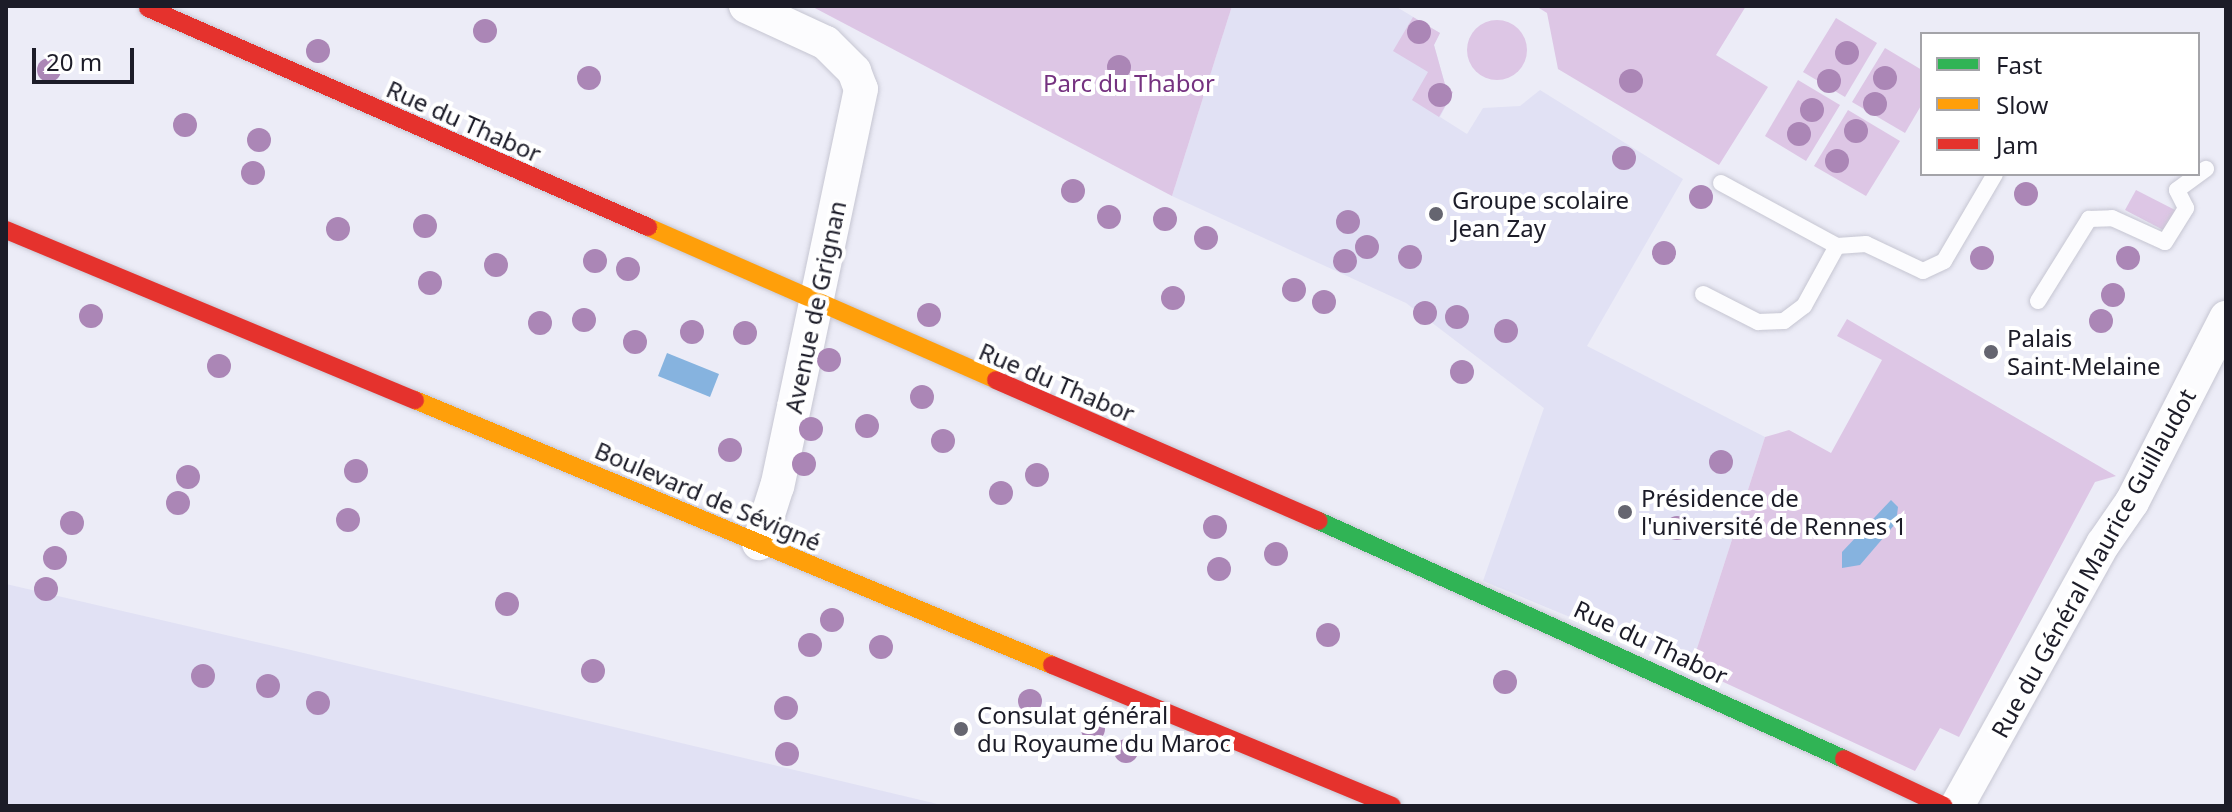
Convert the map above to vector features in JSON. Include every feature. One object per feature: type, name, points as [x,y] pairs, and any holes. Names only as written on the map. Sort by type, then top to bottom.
[{"type":"street","name":"Avenue de Grignan","points":[[746,6],[826,43],[854,71],[861,99],[777,486],[759,543]]},
{"type":"street","name":"Rue du Thabor","points":[[148,8],[1608,648],[1944,806]]},
{"type":"street","name":"Boulevard de Sévigné","points":[[6,230],[1392,806]]},
{"type":"street","name":"Rue du Général Maurice Guillaudot","points":[[1957,806],[2103,544],[2132,502],[2226,318]]},
{"type":"lane","points":[[2200,173],[2206,169]]},
{"type":"lane","points":[[1721,183],[1837,246],[1866,244],[1910,266],[1935,268],[1994,176]]},
{"type":"lane","points":[[2038,301],[2089,219],[2112,218],[2165,242],[2186,208],[2177,190],[2196,176]]},
{"type":"lane","points":[[1703,294],[1758,322],[1784,321],[1804,306],[1837,246]]},
{"type":"shaded area","name":"Groupe scolaire Jean Zay","points":[[1232,6],[1395,6],[1440,33],[1434,45],[1446,88],[1453,92],[1440,117],[1467,134],[1483,108],[1520,106],[1540,90],[1683,179],[1587,346],[1765,437],[1691,667],[1483,581],[1544,408],[1406,303],[1172,196]]},
{"type":"shaded area","points":[[6,584],[291,650],[946,806],[6,806]]},
{"type":"green space","name":"Parc du Thabor","points":[[811,6],[1232,6],[1172,196]]},
{"type":"green space","points":[[1746,6],[1716,55],[1768,87],[1719,165],[1558,69],[1547,13],[1539,8]]},
{"type":"green space","points":[[1413,17],[1440,33],[1434,45],[1446,88],[1453,92],[1439,117],[1412,100],[1428,72],[1393,51]]},
{"type":"green space","points":[[1836,18],[1877,43],[1845,97],[1803,72]]},
{"type":"green space","points":[[1497,20],[1508,22],[1518,29],[1525,39],[1525,61],[1518,71],[1508,78],[1497,80],[1486,78],[1476,71],[1469,61],[1467,50],[1469,39],[1476,29],[1486,22]]},
{"type":"green space","points":[[1885,48],[1920,69],[1920,107],[1905,133],[1852,102]]},
{"type":"green space","points":[[1798,80],[1840,105],[1806,161],[1765,136]]},
{"type":"green space","points":[[1848,110],[1900,141],[1866,196],[1814,166]]},
{"type":"green space","points":[[2136,190],[2177,211],[2167,232],[2125,210]]},
{"type":"green space","points":[[1847,319],[2116,476],[2095,482],[1959,737],[1940,728],[1915,771],[1691,667],[1765,437],[1789,430],[1831,453],[1882,360],[1837,336]]},
{"type":"water","points":[[667,353],[719,374],[710,397],[658,376]]},
{"type":"water","points":[[1891,500],[1898,507],[1896,523],[1860,565],[1842,568],[1842,552]]},
{"type":"traffic: fast","points":[[1319,521],[1844,759]]},
{"type":"traffic: slow","points":[[648,227],[996,380]]},
{"type":"traffic: slow","points":[[415,400],[1052,665]]},
{"type":"traffic: jam","points":[[148,8],[648,227]]},
{"type":"traffic: jam","points":[[6,230],[415,400]]},
{"type":"traffic: jam","points":[[996,380],[1319,521]]},
{"type":"traffic: jam","points":[[1052,665],[1392,806]]},
{"type":"traffic: jam","points":[[1844,759],[1944,806]]},
{"type":"place","name":"Groupe scolaire Jean Zay","points":[[1436,214]]},
{"type":"place","name":"Palais Saint-Melaine","points":[[1991,352]]},
{"type":"place","name":"Présidence de l'université de Rennes 1","points":[[1625,512]]},
{"type":"place","name":"Consulat général du Royaume du Maroc","points":[[961,729]]}]
